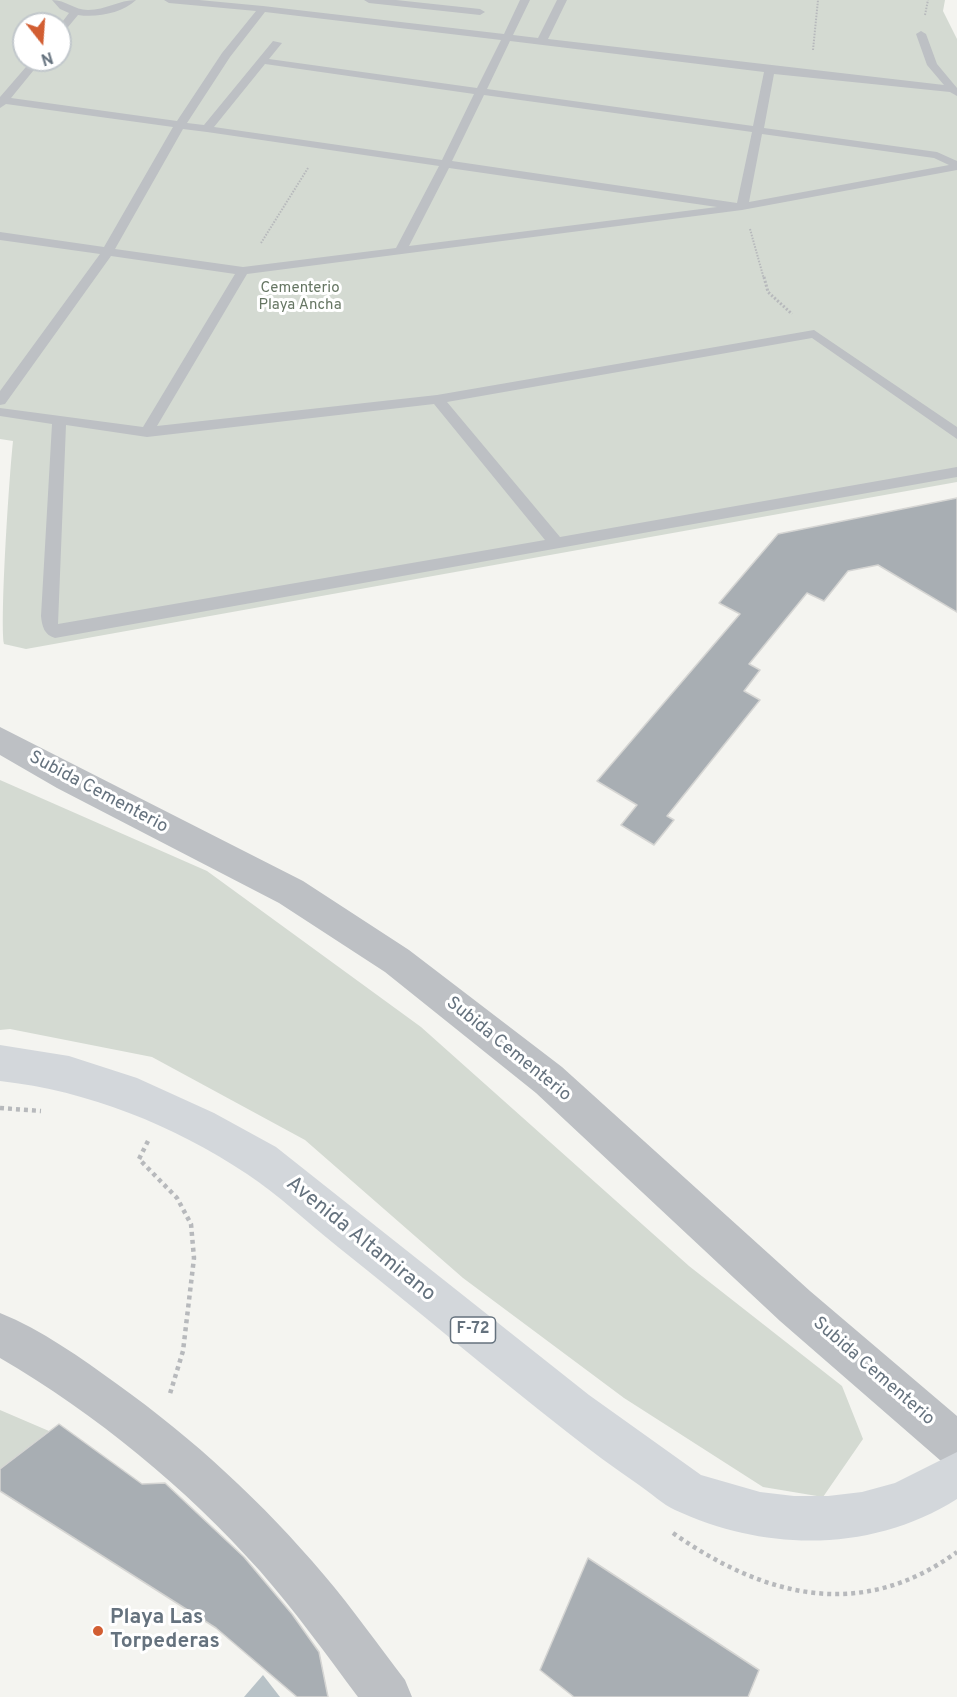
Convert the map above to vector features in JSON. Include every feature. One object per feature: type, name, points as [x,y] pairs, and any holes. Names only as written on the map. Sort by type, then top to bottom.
[{"type":"main road","name":"Avenida Altamirano","points":[[0,1063],[50,1070],[124,1092],[213,1132],[262,1161],[604,1435],[691,1494],[742,1511],[794,1520],[847,1518],[896,1507],[941,1486],[957,1474]]},
{"type":"street","name":"Subida Cementerio","points":[[0,740],[68,779],[291,892],[397,961],[549,1080],[795,1306],[957,1445]]},
{"type":"street","points":[[0,1334],[36,1354],[97,1394],[156,1440],[232,1510],[308,1592],[388,1697]]},
{"type":"lane","points":[[57,0],[65,8],[76,11],[103,11],[116,8],[131,0]]},
{"type":"lane","points":[[169,0],[263,9],[319,10],[506,39],[953,92]]},
{"type":"lane","points":[[369,0],[480,12]]},
{"type":"lane","points":[[400,252],[525,0]]},
{"type":"lane","points":[[541,43],[562,0]]},
{"type":"lane","points":[[0,401],[108,251],[180,125],[226,55],[263,9]]},
{"type":"lane","points":[[72,16],[76,11]]},
{"type":"lane","points":[[921,34],[932,65],[953,92]]},
{"type":"lane","points":[[207,129],[277,43]]},
{"type":"lane","points":[[262,61],[937,155],[957,166]]},
{"type":"lane","points":[[742,207],[770,70]]},
{"type":"lane","points":[[1,102],[27,72]]},
{"type":"lane","points":[[1,102],[180,125],[742,207]]},
{"type":"lane","points":[[0,236],[243,271],[742,207],[957,166]]},
{"type":"lane","points":[[147,432],[243,271]]},
{"type":"lane","points":[[0,412],[59,422],[147,432],[437,399],[814,334],[957,435]]},
{"type":"lane","points":[[437,399],[556,543]]},
{"type":"lane","points":[[59,422],[49,616],[50,626],[55,632],[957,472]]},
{"type":"path","points":[[770,70],[781,62],[812,57],[818,0]]},
{"type":"path","points":[[243,271],[322,146]]},
{"type":"path","points":[[742,207],[768,292],[814,334]]},
{"type":"path","points":[[149,1137],[139,1159],[177,1198],[191,1224],[194,1258],[183,1351],[156,1440]]},
{"type":"green space","name":"Cementerio Playa Ancha","points":[[0,0],[945,0],[943,11],[957,39],[957,482],[26,649],[4,644],[3,629],[7,515],[13,441],[0,439]]},
{"type":"green space","points":[[0,780],[207,871],[421,1027],[689,1266],[842,1386],[863,1439],[823,1497],[763,1487],[624,1398],[463,1278],[305,1140],[152,1057],[10,1029],[0,1030]]},
{"type":"green space","points":[[0,1410],[49,1431],[0,1469]]},
{"type":"shaded area","points":[[263,1675],[280,1697],[244,1697]]},
{"type":"building","points":[[957,498],[957,612],[878,565],[848,571],[824,601],[807,593],[749,664],[760,670],[744,691],[760,700],[667,816],[674,820],[654,845],[621,825],[637,805],[597,781],[740,614],[719,603],[778,534]]},
{"type":"building","points":[[59,1424],[142,1484],[165,1483],[244,1557],[292,1614],[319,1652],[328,1697],[297,1697],[216,1628],[0,1491],[0,1469]]},
{"type":"building","points":[[588,1558],[759,1670],[748,1697],[574,1697],[540,1670]]},
{"type":"place","name":"Playa Las Torpederas","points":[[98,1631]]}]
